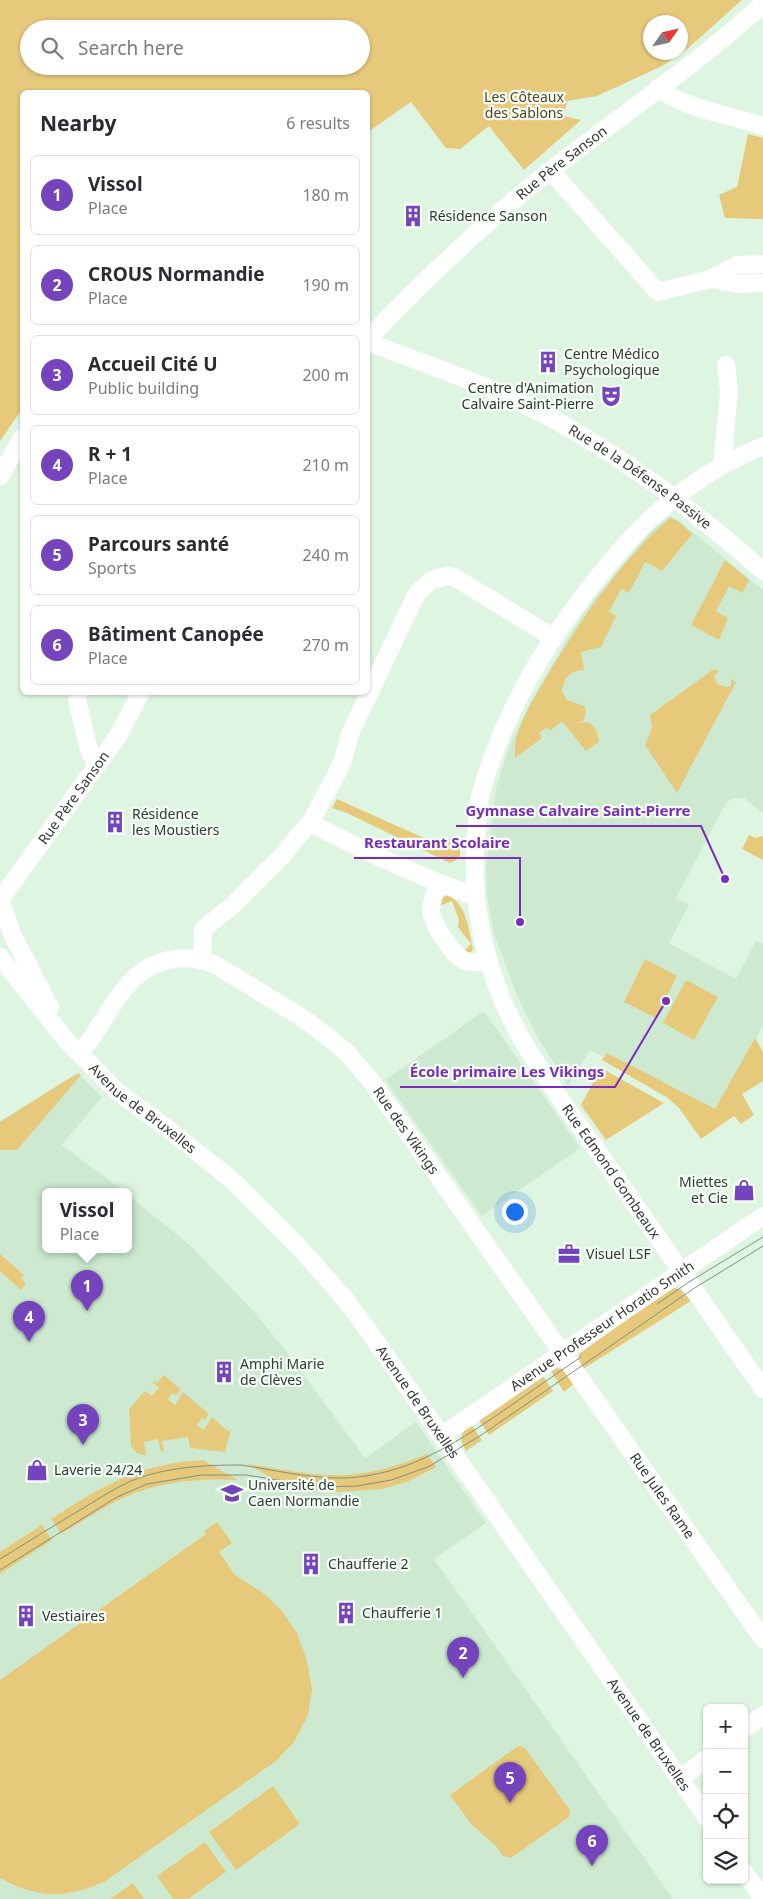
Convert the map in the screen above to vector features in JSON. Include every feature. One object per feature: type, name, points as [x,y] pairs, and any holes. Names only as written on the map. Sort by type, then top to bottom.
[{"type":"street","name":"Rue Père Sanson","points":[[370,339],[454,253],[502,210],[550,170],[738,27],[763,4]]},
{"type":"street","points":[[658,88],[668,96],[683,103],[763,126]]},
{"type":"street","points":[[550,170],[658,292],[711,279],[737,265],[763,264]]},
{"type":"street","points":[[711,279],[738,284],[763,283]]},
{"type":"street","name":"Rue de la Défense Passive","points":[[370,342],[513,399],[554,420],[674,498],[763,571]]},
{"type":"street","points":[[722,466],[729,393],[726,365]]},
{"type":"street","points":[[0,476],[20,441]]},
{"type":"street","name":"Rue Edmond Gombeaux","points":[[763,446],[722,466],[674,498],[650,517],[597,578],[534,668],[516,703],[499,742],[480,797],[474,847],[474,896],[488,962],[504,1004],[521,1036],[541,1070],[763,1389]]},
{"type":"street","points":[[370,690],[385,657],[396,640],[414,599],[427,583],[437,578],[454,577],[554,638]]},
{"type":"street","points":[[78,695],[77,700],[89,750],[97,766]]},
{"type":"street","name":"Rue Père Sanson","points":[[0,900],[118,736],[139,695]]},
{"type":"street","points":[[80,1053],[89,1043],[121,991],[137,975],[159,963],[170,960],[202,959],[203,929],[232,906],[267,872],[310,823],[343,760],[350,734],[368,695]]},
{"type":"street","points":[[310,823],[383,860],[439,884],[474,896]]},
{"type":"street","points":[[439,884],[432,900],[432,919],[462,960],[488,962]]},
{"type":"street","name":"Avenue de Bruxelles","points":[[0,900],[12,934],[66,1040]]},
{"type":"street","name":"Avenue de Bruxelles","points":[[0,957],[66,1040],[116,1091],[159,1122],[232,1180],[299,1247],[345,1299],[703,1812]]},
{"type":"street","name":"Rue des Vikings","points":[[202,959],[216,965],[304,1019],[347,1053],[361,1069],[563,1353]]},
{"type":"street","name":"Avenue Professeur Horatio Smith","points":[[441,1436],[763,1216]]},
{"type":"street","name":"Rue Jules Rame","points":[[563,1353],[763,1639]]},
{"type":"street","points":[[748,1726],[763,1715]]},
{"type":"street","points":[[680,1779],[703,1761]]},
{"type":"street","points":[[748,1877],[762,1896]]},
{"type":"shaded area","points":[[670,516],[678,520],[763,590],[763,813],[744,798],[733,798],[726,803],[676,898],[689,905],[669,943],[736,979],[756,941],[763,944],[763,1025],[714,1116],[590,1050],[568,1086],[537,1036],[518,998],[494,934],[487,896],[486,865],[496,788],[509,747],[531,701],[569,636],[592,602],[652,530]]},
{"type":"shaded area","points":[[484,1011],[580,1148],[482,1216],[385,1080]]},
{"type":"shaded area","name":"Université de Caen Normandie","points":[[78,1073],[102,1097],[62,1145],[120,1188],[42,1188],[42,1253],[132,1253],[132,1198],[192,1247],[254,1312],[283,1347],[365,1458],[416,1422],[486,1523],[434,1559],[673,1899],[0,1899],[0,1121]]},
{"type":"green space","name":"Les Côteaux des Sablons","points":[[0,0],[742,0],[688,48],[688,15],[643,15],[643,60],[671,60],[597,96],[567,101],[564,116],[581,120],[524,170],[489,126],[460,149],[446,148],[411,102],[370,131],[370,90],[20,90],[20,412],[0,441]]},
{"type":"green space","points":[[748,134],[763,138],[763,219],[725,218],[719,195],[737,187]]},
{"type":"green space","points":[[670,518],[678,521],[692,534],[662,571],[645,562],[629,593],[621,589],[609,612],[616,616],[601,647],[581,652],[584,670],[571,673],[564,682],[562,691],[567,700],[584,706],[586,711],[584,720],[578,723],[589,722],[596,730],[599,742],[586,751],[562,721],[550,731],[547,727],[539,733],[542,738],[515,758],[516,738],[525,716],[543,683],[578,628],[620,569]]},
{"type":"green space","points":[[725,560],[749,580],[742,593],[729,586],[716,611],[728,618],[719,640],[691,625]]},
{"type":"green space","points":[[714,669],[719,671],[714,677],[717,684],[726,687],[731,686],[731,679],[736,682],[677,793],[645,745],[652,728],[650,715]]},
{"type":"green space","points":[[337,799],[444,847],[448,838],[460,843],[460,858],[450,863],[347,813],[332,808]]},
{"type":"green space","points":[[749,835],[756,838],[763,836],[763,860],[742,849]]},
{"type":"green space","points":[[448,895],[459,905],[466,919],[473,949],[469,953],[465,950],[471,944],[458,927],[459,920],[452,901],[439,906],[442,897]]},
{"type":"green space","points":[[645,959],[677,976],[656,1018],[624,1002]]},
{"type":"green space","points":[[686,980],[718,997],[694,1040],[663,1023]]},
{"type":"green space","points":[[755,1038],[763,1052],[763,1081],[742,1094],[754,1115],[741,1124],[734,1116],[701,1139],[679,1108],[668,1098],[602,1060],[607,1053],[715,1109]]},
{"type":"green space","points":[[601,1068],[664,1103],[606,1140],[581,1105]]},
{"type":"green space","points":[[78,1073],[81,1075],[17,1150],[0,1150],[0,1122]]},
{"type":"green space","points":[[0,1254],[24,1275],[21,1279],[26,1284],[21,1290],[0,1271]]},
{"type":"green space","points":[[672,1287],[681,1290],[691,1301],[583,1369],[579,1354]]},
{"type":"green space","points":[[554,1368],[564,1369],[575,1383],[564,1392],[550,1370]]},
{"type":"green space","points":[[164,1375],[180,1389],[176,1395],[173,1393],[168,1399],[175,1405],[183,1392],[209,1414],[205,1420],[202,1418],[197,1425],[204,1430],[212,1417],[228,1431],[231,1430],[225,1452],[190,1448],[188,1437],[162,1441],[164,1451],[161,1452],[158,1439],[144,1442],[146,1455],[139,1454],[134,1450],[131,1445],[129,1409],[145,1391],[152,1396],[159,1387],[153,1383],[155,1381],[157,1383]]},
{"type":"green space","points":[[542,1375],[553,1391],[489,1435],[478,1419]]},
{"type":"green space","points":[[471,1424],[482,1440],[466,1451],[462,1443],[462,1436]]},
{"type":"green space","points":[[427,1454],[436,1467],[409,1481],[382,1489],[338,1492],[288,1487],[247,1464],[309,1473],[346,1475],[388,1468]]},
{"type":"green space","points":[[203,1460],[238,1480],[195,1480],[152,1487],[117,1501],[61,1534],[51,1519],[105,1486],[140,1471],[180,1462]]},
{"type":"green space","points":[[217,1522],[232,1543],[219,1552],[235,1575],[266,1595],[282,1611],[297,1633],[307,1661],[312,1689],[308,1715],[294,1742],[276,1761],[104,1882],[76,1892],[51,1894],[27,1890],[0,1878],[0,1680],[206,1534],[204,1531]]},
{"type":"green space","points":[[42,1525],[52,1540],[0,1574],[0,1552]]},
{"type":"green space","points":[[518,1746],[525,1748],[570,1810],[569,1817],[511,1858],[503,1856],[496,1846],[472,1825],[450,1795]]},
{"type":"green space","points":[[273,1786],[300,1824],[236,1870],[209,1832]]},
{"type":"green space","points":[[205,1842],[226,1872],[188,1899],[173,1899],[157,1876]]},
{"type":"green space","points":[[133,1883],[144,1899],[110,1899]]},
{"type":"tram line","points":[[657,1304],[763,1237]]},
{"type":"tram line","points":[[0,1570],[117,1497],[147,1484],[201,1475],[246,1475],[323,1487],[357,1486],[391,1480],[428,1467],[483,1434],[693,1289],[763,1246]]},
{"type":"tram line","points":[[0,1559],[113,1490],[131,1481],[157,1473],[199,1466],[241,1465],[306,1476],[346,1478],[368,1476],[409,1465],[465,1436],[581,1357]]},
{"type":"place","name":"Résidence Sanson","points":[[413,216]]},
{"type":"place","name":"Centre Médico Psychologique","points":[[548,362]]},
{"type":"place","name":"Centre d'Animation Calvaire Saint-Pierre","points":[[611,396]]},
{"type":"place","name":"Résidence les Moustiers","points":[[115,822]]},
{"type":"place","name":"Gymnase Calvaire Saint-Pierre","points":[[725,879]]},
{"type":"place","name":"Restaurant Scolaire","points":[[520,922]]},
{"type":"place","name":"École primaire Les Vikings","points":[[666,1001]]},
{"type":"place","name":"Miettes et Cie","points":[[744,1190]]},
{"type":"place","name":"Visuel LSF","points":[[569,1254]]},
{"type":"place","name":"Vissol","points":[[87,1311]]},
{"type":"place","name":"R + 1","points":[[29,1342]]},
{"type":"place","name":"Amphi Marie de Clèves","points":[[224,1372]]},
{"type":"place","name":"Accueil Cité U","points":[[83,1445]]},
{"type":"place","name":"Laverie 24/24","points":[[37,1470]]},
{"type":"place","name":"Université de Caen Normandie","points":[[232,1493]]},
{"type":"place","name":"Chaufferie 2","points":[[311,1564]]},
{"type":"place","name":"Chaufferie 1","points":[[346,1613]]},
{"type":"place","name":"Vestiaires","points":[[26,1616]]},
{"type":"place","name":"CROUS Normandie","points":[[463,1678]]},
{"type":"place","name":"Parcours santé","points":[[510,1803]]},
{"type":"place","name":"Bâtiment Canopée","points":[[592,1866]]}]
